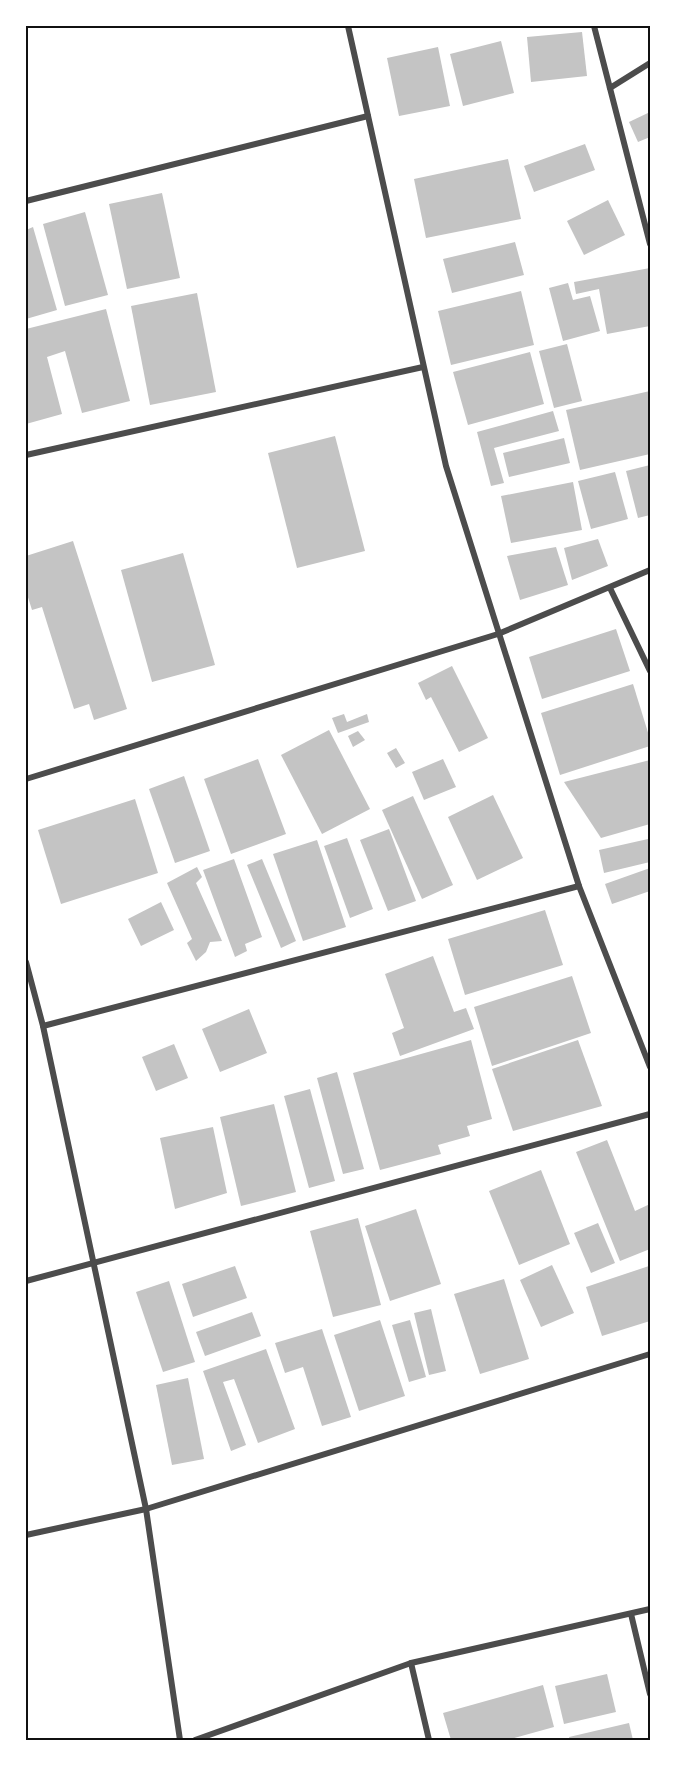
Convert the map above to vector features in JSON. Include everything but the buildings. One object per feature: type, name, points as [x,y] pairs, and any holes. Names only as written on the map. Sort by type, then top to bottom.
[{"type":"street","points":[[348,26],[446,466],[579,886],[651,1067]]},
{"type":"street","points":[[594,26],[651,244]]},
{"type":"street","points":[[610,88],[651,63]]},
{"type":"street","points":[[26,201],[368,116]]},
{"type":"street","points":[[26,455],[423,368]]},
{"type":"street","points":[[26,779],[498,634],[651,570]]},
{"type":"street","points":[[610,588],[651,671]]},
{"type":"street","points":[[43,1026],[579,886]]},
{"type":"street","points":[[26,962],[43,1026],[146,1509],[180,1740]]},
{"type":"street","points":[[26,1281],[651,1114]]},
{"type":"street","points":[[26,1535],[146,1509],[651,1354]]},
{"type":"street","points":[[195,1740],[411,1663],[651,1609]]},
{"type":"street","points":[[631,1614],[651,1694]]},
{"type":"street","points":[[411,1663],[429,1740]]}]
